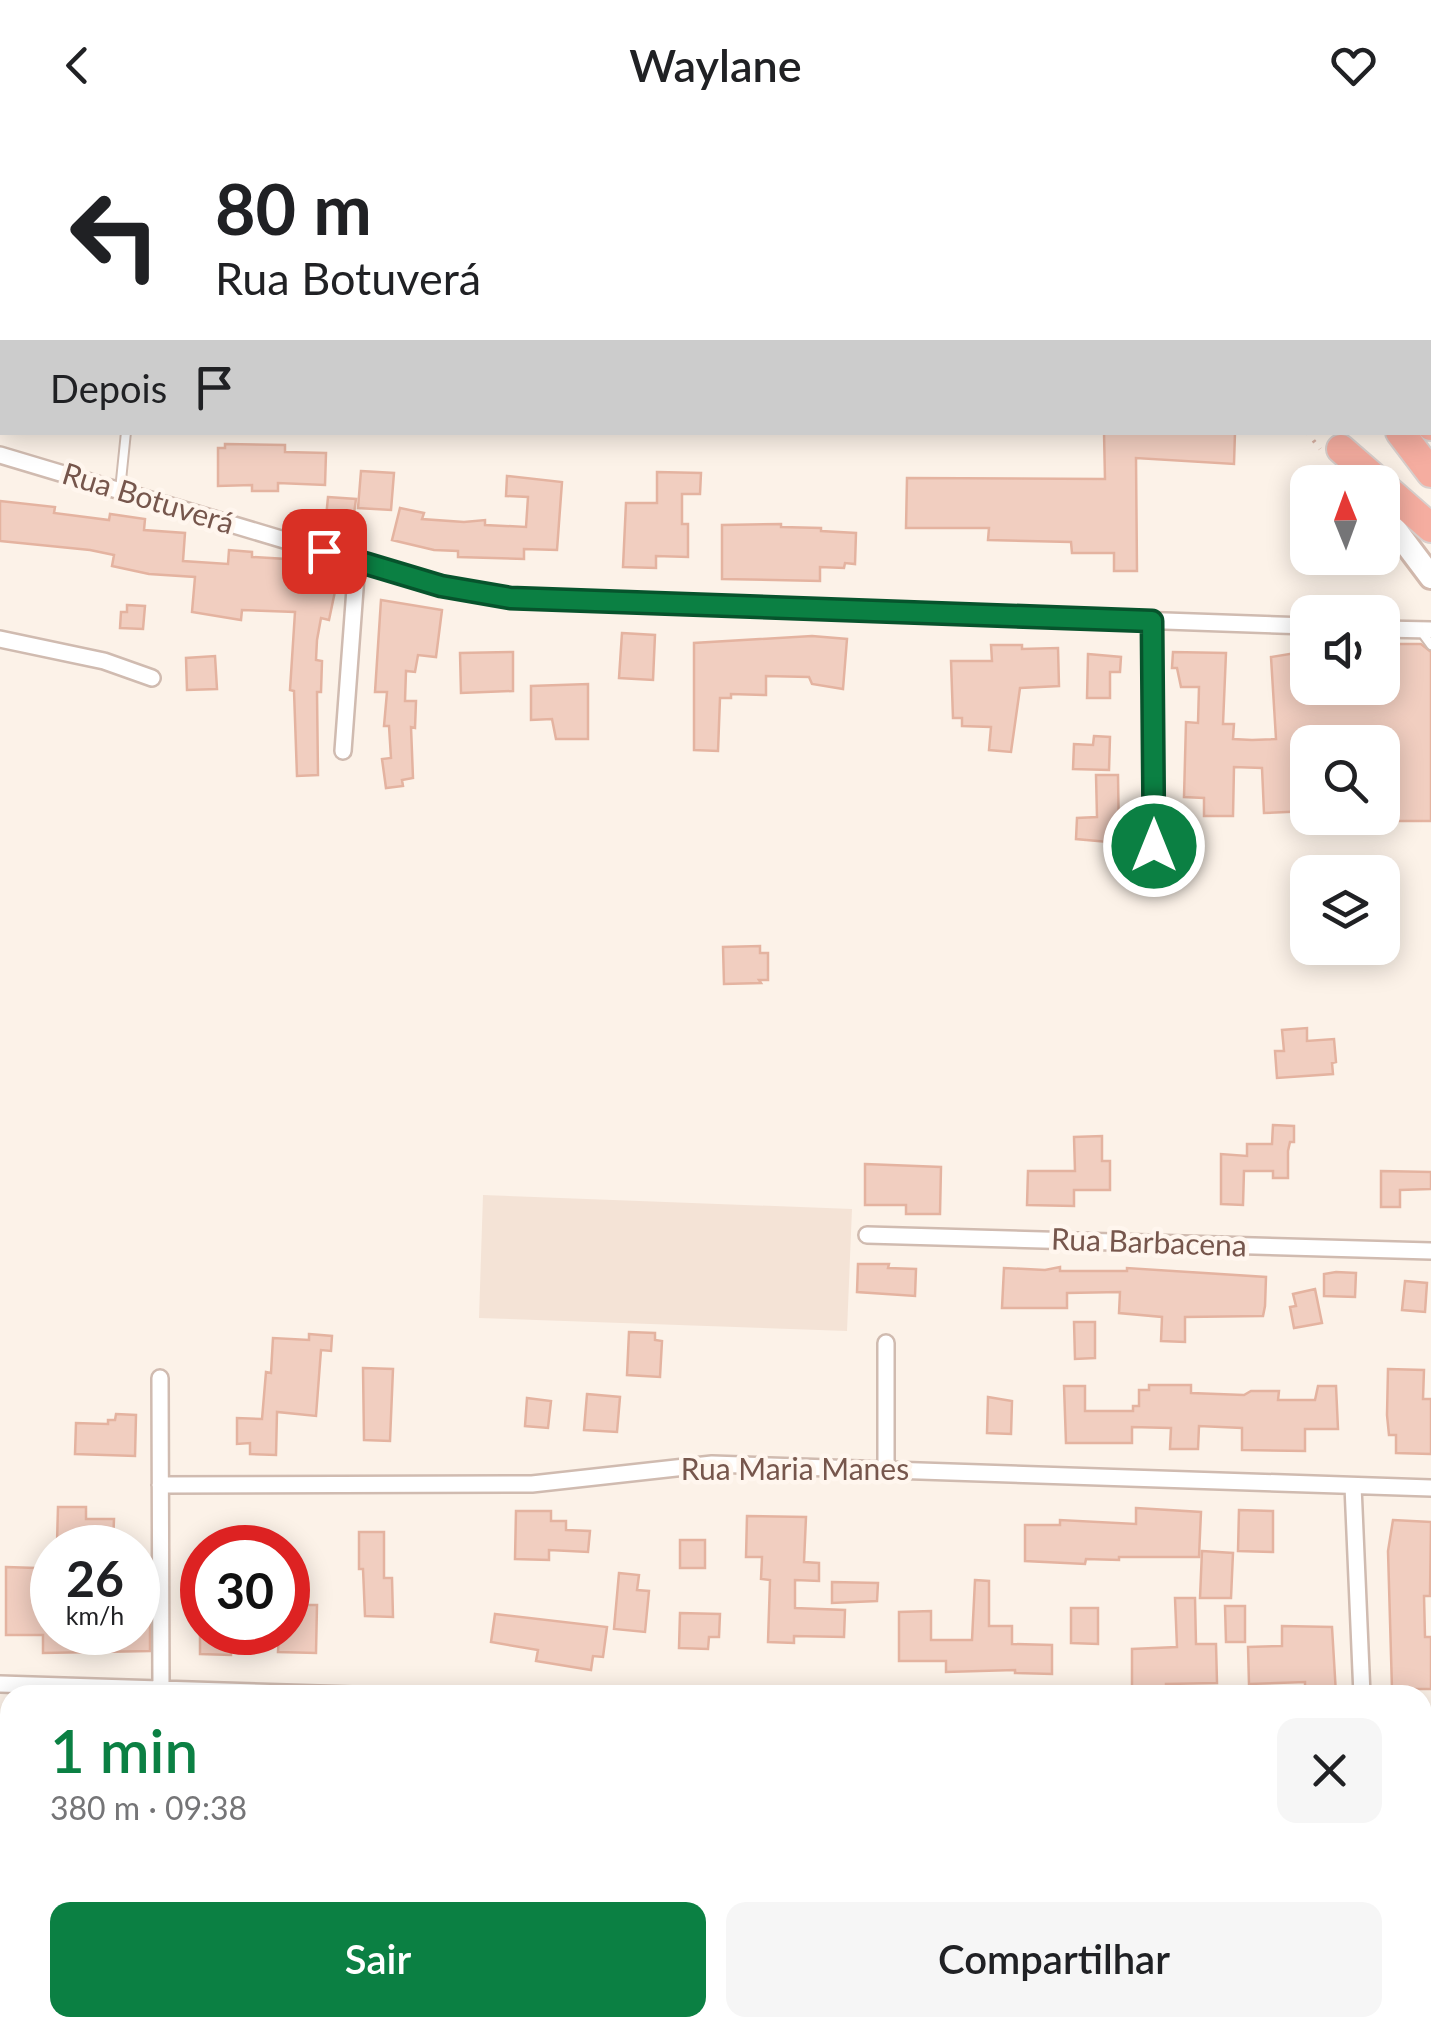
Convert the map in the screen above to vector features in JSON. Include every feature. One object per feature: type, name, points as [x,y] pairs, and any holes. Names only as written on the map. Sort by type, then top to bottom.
[{"type":"highway","points":[[1402,435],[1431,472]]},
{"type":"highway","points":[[1336,441],[1361,465]]},
{"type":"highway","points":[[1400,501],[1431,528]]},
{"type":"main road","points":[[1336,441],[1351,465]]},
{"type":"main road","points":[[1400,536],[1431,577]]},
{"type":"street","name":"Rua Botuverá","points":[[0,455],[441,586],[540,600],[1290,625]]},
{"type":"street","points":[[343,750],[358,562]]},
{"type":"street","points":[[1152,621],[1154,846]]},
{"type":"street","points":[[1400,629],[1426,630]]},
{"type":"street","points":[[0,639],[104,662],[152,678]]},
{"type":"street","name":"Rua Barbacena","points":[[867,1236],[1431,1251]]},
{"type":"street","points":[[886,1343],[886,1469]]},
{"type":"street","points":[[160,1378],[161,1685]]},
{"type":"street","name":"Rua Maria Manes","points":[[160,1485],[532,1484],[712,1464],[1431,1488]]},
{"type":"street","points":[[1353,1486],[1362,1685]]},
{"type":"street","points":[[0,1684],[32,1685]]},
{"type":"lane","points":[[120,490],[126,435]]},
{"type":"lane","points":[[1426,630],[1431,645]]},
{"type":"shaded area","points":[[483,1195],[852,1209],[847,1331],[479,1318]]},
{"type":"building","points":[[1104,435],[1235,435],[1234,464],[1136,458],[1137,571],[1114,571],[1114,553],[1072,553],[1071,542],[988,540],[989,528],[906,528],[907,478],[1105,479]]},
{"type":"building","points":[[225,444],[285,445],[285,452],[326,453],[325,485],[278,483],[278,491],[252,491],[252,485],[218,486],[218,448],[225,448]]},
{"type":"building","points":[[361,471],[394,473],[391,510],[358,508]]},
{"type":"building","points":[[657,472],[701,473],[700,494],[682,494],[682,524],[688,524],[688,557],[656,556],[656,568],[623,567],[626,503],[657,503]]},
{"type":"building","points":[[507,476],[562,482],[557,550],[524,549],[524,559],[458,557],[458,551],[392,540],[400,508],[424,513],[422,519],[485,520],[485,525],[526,527],[528,497],[506,496]]},
{"type":"building","points":[[328,497],[356,499],[353,521],[326,518]]},
{"type":"building","points":[[0,501],[55,507],[54,513],[109,520],[110,514],[145,519],[144,530],[185,533],[183,561],[228,564],[229,550],[252,552],[252,557],[286,559],[285,570],[338,577],[329,620],[321,618],[317,640],[316,660],[322,661],[321,692],[317,692],[318,775],[297,776],[294,691],[290,690],[295,612],[242,610],[241,620],[192,612],[195,577],[149,574],[112,566],[114,555],[90,550],[0,541]]},
{"type":"building","points":[[781,524],[856,533],[855,564],[845,563],[844,568],[820,567],[820,581],[722,579],[722,525]]},
{"type":"building","points":[[381,600],[442,610],[436,657],[418,655],[415,672],[406,671],[405,701],[416,701],[415,728],[411,727],[413,778],[402,780],[403,786],[386,788],[382,759],[391,758],[389,726],[384,726],[387,692],[375,692]]},
{"type":"building","points":[[127,605],[145,606],[143,629],[120,628],[121,612],[127,612]]},
{"type":"building","points":[[622,633],[655,635],[653,680],[619,678]]},
{"type":"building","points":[[812,636],[847,639],[843,689],[812,684],[809,677],[766,676],[766,695],[731,694],[731,698],[720,698],[718,751],[694,750],[694,643]]},
{"type":"building","points":[[1400,644],[1421,644],[1431,652],[1431,821],[1400,821],[1400,725],[1290,725],[1290,812],[1264,813],[1262,768],[1234,767],[1233,816],[1204,816],[1204,798],[1184,797],[1186,722],[1198,723],[1199,687],[1181,687],[1177,668],[1172,668],[1173,652],[1226,653],[1223,724],[1234,724],[1233,739],[1252,740],[1276,739],[1271,657],[1290,654],[1290,705],[1400,705]]},
{"type":"building","points":[[991,645],[1058,648],[1059,686],[1020,688],[1011,752],[989,750],[991,727],[962,726],[962,718],[953,718],[951,661],[992,661]]},
{"type":"building","points":[[513,652],[513,691],[461,693],[460,653]]},
{"type":"building","points":[[1088,654],[1121,657],[1120,672],[1110,672],[1110,698],[1087,698]]},
{"type":"building","points":[[215,656],[217,689],[187,690],[186,658]]},
{"type":"building","points":[[588,684],[588,739],[556,739],[552,719],[531,720],[531,686]]},
{"type":"building","points":[[1094,736],[1110,737],[1109,770],[1073,769],[1074,744],[1093,745]]},
{"type":"building","points":[[1096,775],[1118,775],[1119,843],[1076,839],[1077,818],[1097,817]]},
{"type":"building","points":[[760,946],[760,953],[768,953],[768,980],[724,984],[723,947]]},
{"type":"building","points":[[1307,1028],[1307,1041],[1334,1039],[1333,1074],[1277,1078],[1275,1051],[1284,1051],[1282,1030]]},
{"type":"building","points":[[1273,1125],[1294,1126],[1294,1142],[1290,1142],[1288,1151],[1288,1178],[1273,1178],[1273,1171],[1244,1171],[1243,1205],[1221,1204],[1221,1154],[1247,1156],[1247,1144],[1272,1144]]},
{"type":"building","points":[[1102,1136],[1102,1161],[1110,1161],[1110,1190],[1074,1190],[1074,1206],[1027,1205],[1028,1171],[1075,1171],[1074,1137]]},
{"type":"building","points":[[865,1164],[941,1167],[940,1214],[906,1214],[906,1205],[865,1205]]},
{"type":"building","points":[[1381,1171],[1431,1172],[1431,1189],[1400,1190],[1400,1207],[1381,1207]]},
{"type":"building","points":[[858,1264],[916,1269],[915,1296],[857,1292]]},
{"type":"building","points":[[1060,1267],[1060,1271],[1127,1268],[1266,1277],[1263,1316],[1185,1317],[1185,1342],[1161,1341],[1162,1317],[1119,1313],[1120,1292],[1067,1293],[1067,1308],[1002,1308],[1004,1268]]},
{"type":"building","points":[[1356,1273],[1355,1297],[1324,1296],[1324,1274]]},
{"type":"building","points":[[1405,1281],[1427,1283],[1425,1312],[1402,1310]]},
{"type":"building","points":[[1315,1289],[1322,1323],[1294,1328],[1290,1307],[1296,1306],[1293,1294]]},
{"type":"building","points":[[1074,1322],[1095,1322],[1095,1358],[1075,1359]]},
{"type":"building","points":[[629,1332],[655,1333],[655,1340],[662,1341],[660,1377],[627,1375]]},
{"type":"building","points":[[309,1334],[332,1336],[331,1351],[321,1350],[316,1416],[277,1412],[276,1455],[250,1454],[250,1443],[237,1444],[237,1418],[262,1419],[273,1338],[309,1340]]},
{"type":"building","points":[[363,1368],[393,1369],[390,1441],[364,1440]]},
{"type":"building","points":[[1388,1369],[1424,1370],[1423,1399],[1431,1399],[1431,1454],[1396,1453],[1396,1435],[1389,1435],[1387,1415]]},
{"type":"building","points":[[1149,1385],[1191,1385],[1191,1393],[1244,1395],[1251,1391],[1279,1391],[1278,1400],[1315,1400],[1318,1386],[1336,1386],[1338,1429],[1305,1429],[1305,1451],[1242,1450],[1242,1428],[1199,1426],[1198,1449],[1170,1449],[1171,1428],[1132,1427],[1132,1443],[1066,1443],[1064,1386],[1085,1386],[1085,1411],[1133,1411],[1133,1406],[1139,1406],[1139,1390],[1149,1390]]},
{"type":"building","points":[[587,1394],[620,1397],[617,1432],[584,1430]]},
{"type":"building","points":[[988,1397],[1012,1401],[1011,1434],[987,1433]]},
{"type":"building","points":[[527,1398],[551,1401],[548,1428],[525,1426]]},
{"type":"building","points":[[116,1414],[136,1415],[135,1456],[75,1454],[76,1423],[108,1424]]},
{"type":"building","points":[[58,1507],[86,1507],[86,1519],[114,1519],[114,1525],[58,1525]]},
{"type":"building","points":[[1136,1508],[1201,1512],[1199,1557],[1086,1559],[1085,1564],[1025,1561],[1025,1525],[1060,1525],[1060,1520],[1136,1524]]},
{"type":"building","points":[[1239,1510],[1273,1511],[1273,1552],[1238,1551]]},
{"type":"building","points":[[516,1511],[551,1511],[551,1521],[566,1521],[566,1530],[590,1531],[588,1552],[549,1550],[549,1560],[515,1559]]},
{"type":"building","points":[[747,1516],[806,1517],[804,1562],[819,1563],[819,1581],[795,1580],[795,1608],[845,1610],[844,1637],[794,1636],[794,1643],[768,1642],[770,1580],[761,1579],[762,1557],[746,1557]]},
{"type":"building","points":[[1393,1520],[1431,1522],[1430,1596],[1424,1596],[1425,1637],[1431,1637],[1431,1685],[1392,1685],[1388,1551]]},
{"type":"building","points":[[359,1532],[384,1532],[384,1578],[392,1578],[393,1617],[365,1616]]},
{"type":"building","points":[[680,1540],[705,1540],[705,1568],[680,1568]]},
{"type":"building","points":[[1202,1551],[1233,1553],[1231,1598],[1200,1598]]},
{"type":"building","points":[[6,1567],[30,1568],[30,1635],[6,1635]]},
{"type":"building","points":[[619,1573],[639,1575],[637,1590],[649,1591],[645,1632],[614,1629]]},
{"type":"building","points":[[975,1580],[989,1581],[989,1626],[1012,1626],[1012,1644],[1052,1645],[1052,1674],[1015,1670],[946,1672],[946,1661],[899,1661],[899,1612],[931,1611],[931,1640],[972,1640]]},
{"type":"building","points":[[832,1582],[878,1583],[877,1601],[832,1603]]},
{"type":"building","points":[[1175,1598],[1195,1598],[1196,1644],[1216,1644],[1217,1683],[1132,1685],[1132,1649],[1177,1647]]},
{"type":"building","points":[[310,1605],[317,1605],[316,1653],[310,1653]]},
{"type":"building","points":[[1225,1606],[1245,1606],[1245,1642],[1226,1642]]},
{"type":"building","points":[[1071,1608],[1098,1608],[1098,1644],[1071,1643]]},
{"type":"building","points":[[680,1613],[720,1614],[719,1637],[709,1637],[708,1649],[679,1648]]},
{"type":"building","points":[[495,1614],[607,1627],[603,1657],[593,1656],[591,1670],[536,1661],[538,1650],[491,1642]]},
{"type":"building","points":[[1282,1626],[1332,1627],[1335,1685],[1249,1684],[1248,1647],[1282,1646]]},
{"type":"route","points":[[324,551],[441,586],[510,598],[1152,621],[1154,846]]}]
